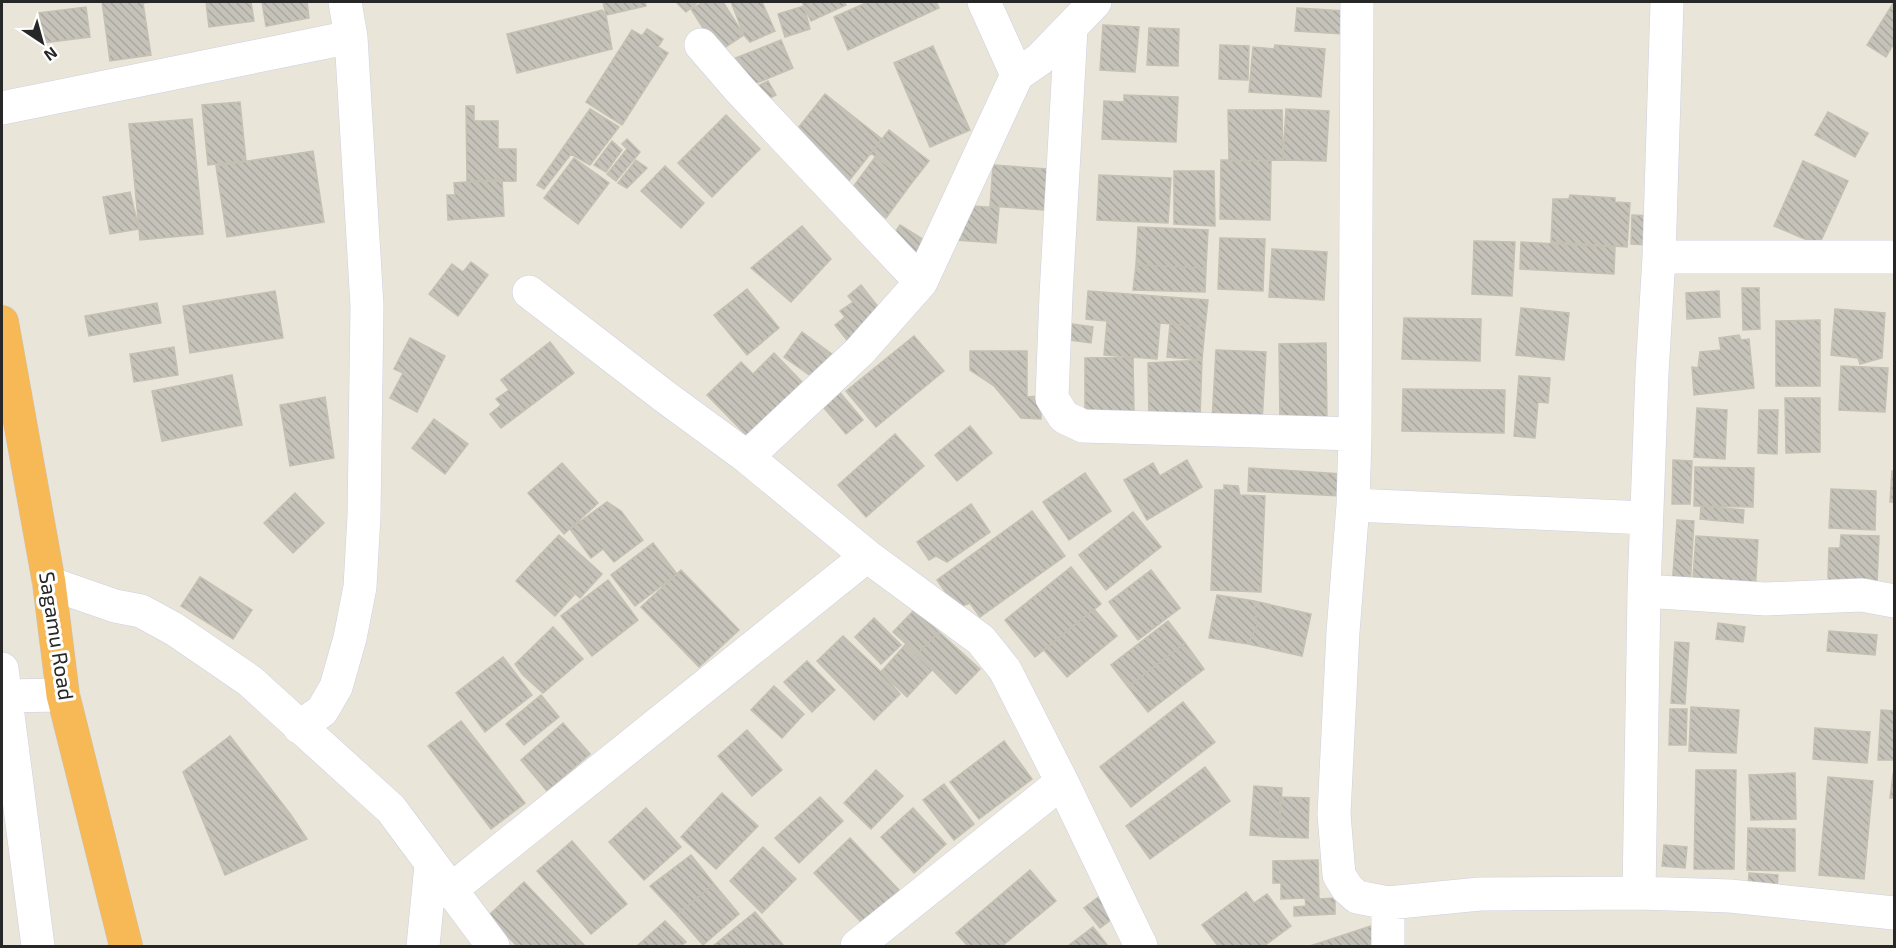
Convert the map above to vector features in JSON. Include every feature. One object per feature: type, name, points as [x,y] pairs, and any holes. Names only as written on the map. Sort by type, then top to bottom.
[{"type":"highway","name":"Sagamu Road","points":[[2,322],[49,583],[63,694],[126,946]]},
{"type":"street","points":[[299,727],[321,711],[336,687],[350,638],[360,587],[364,516],[367,306],[351,37],[345,2]]},
{"type":"street","points":[[984,2],[1017,75]]},
{"type":"street","points":[[747,457],[860,351],[921,282],[1017,75],[1040,59],[1095,2]]},
{"type":"street","points":[[1357,2],[1353,505],[1334,814],[1339,874],[1347,888],[1357,897],[1388,903],[1480,894],[1639,893],[1730,896],[1894,913]]},
{"type":"street","points":[[1639,893],[1646,518],[1659,258],[1667,2]]},
{"type":"street","points":[[1071,29],[1052,398],[1064,417],[1083,426],[1355,434]]},
{"type":"street","points":[[2,108],[351,37]]},
{"type":"street","points":[[701,45],[921,282]]},
{"type":"street","points":[[1659,258],[1894,257]]},
{"type":"street","points":[[529,291],[747,457],[867,556],[981,640],[1005,670],[1141,946]]},
{"type":"street","points":[[1353,505],[1646,518]]},
{"type":"street","points":[[423,946],[441,877],[867,556]]},
{"type":"street","points":[[49,583],[115,606],[141,612],[174,629],[250,681],[391,809],[493,946]]},
{"type":"street","points":[[1644,591],[1765,599],[1862,596],[1894,601]]},
{"type":"street","points":[[38,946],[3,686],[63,694]]},
{"type":"street","points":[[856,946],[1062,782]]},
{"type":"street","points":[[1388,903],[1388,946]]},
{"type":"building","points":[[102,2],[152,2],[143,3],[151,55],[110,61]]},
{"type":"building","points":[[206,2],[251,2],[254,21],[209,27]]},
{"type":"building","points":[[262,2],[307,2],[309,18],[266,26]]},
{"type":"building","points":[[603,2],[645,2],[646,6],[606,15]]},
{"type":"building","points":[[676,2],[698,2],[686,12]]},
{"type":"building","points":[[703,2],[723,2],[744,35],[718,52],[691,9]]},
{"type":"building","points":[[731,2],[762,2],[775,31],[750,42],[744,35]]},
{"type":"building","points":[[802,2],[844,2],[846,5],[811,21]]},
{"type":"building","points":[[868,2],[936,2],[939,8],[848,50],[834,17]]},
{"type":"building","points":[[1894,2],[1894,43],[1886,57],[1867,45]]},
{"type":"building","points":[[804,6],[810,29],[785,37],[778,14]]},
{"type":"building","points":[[86,7],[90,37],[43,43],[39,13]]},
{"type":"building","points":[[1297,8],[1346,11],[1344,34],[1295,31]]},
{"type":"building","points":[[602,10],[606,15],[612,49],[517,73],[507,34]]},
{"type":"building","points":[[1103,25],[1139,27],[1135,72],[1100,70]]},
{"type":"building","points":[[1149,28],[1179,29],[1178,66],[1147,65]]},
{"type":"building","points":[[647,29],[663,39],[658,47],[668,53],[622,125],[586,102],[632,30],[642,36]]},
{"type":"building","points":[[781,40],[793,68],[740,90],[728,61]]},
{"type":"building","points":[[1220,45],[1249,46],[1248,80],[1219,79]]},
{"type":"building","points":[[1275,45],[1325,49],[1321,97],[1249,92],[1253,47],[1274,49]]},
{"type":"building","points":[[933,46],[970,130],[930,147],[894,63]]},
{"type":"building","points":[[768,81],[776,95],[759,104],[749,90]]},
{"type":"building","points":[[825,94],[882,139],[848,182],[791,137]]},
{"type":"building","points":[[1124,95],[1178,97],[1176,142],[1102,139],[1104,101],[1124,102]]},
{"type":"building","points":[[240,102],[246,161],[208,165],[202,105]]},
{"type":"building","points":[[466,106],[474,106],[474,121],[498,121],[498,149],[516,149],[516,181],[467,182]]},
{"type":"building","points":[[590,109],[619,127],[590,165],[571,154],[544,189],[537,185]]},
{"type":"building","points":[[1286,109],[1329,111],[1326,161],[1283,160]]},
{"type":"building","points":[[1228,110],[1282,110],[1283,160],[1229,161]]},
{"type":"building","points":[[1828,112],[1868,133],[1855,157],[1815,135]]},
{"type":"building","points":[[726,115],[760,149],[712,197],[678,163]]},
{"type":"building","points":[[192,119],[203,234],[140,240],[129,124]]},
{"type":"building","points":[[889,130],[929,161],[911,184],[871,153]]},
{"type":"building","points":[[627,139],[640,152],[616,181],[607,174],[627,149],[622,144]]},
{"type":"building","points":[[612,141],[622,150],[606,172],[594,165]]},
{"type":"building","points":[[313,151],[324,222],[227,237],[216,166]]},
{"type":"building","points":[[876,156],[911,184],[886,218],[850,191]]},
{"type":"building","points":[[574,158],[609,183],[578,224],[544,198]]},
{"type":"building","points":[[636,160],[647,168],[627,188],[618,183]]},
{"type":"building","points":[[1221,160],[1271,161],[1270,220],[1220,219]]},
{"type":"building","points":[[1803,161],[1848,181],[1819,245],[1774,226]]},
{"type":"building","points":[[993,165],[1047,169],[1044,210],[990,206]]},
{"type":"building","points":[[665,166],[704,203],[681,228],[641,191]]},
{"type":"building","points":[[1174,171],[1214,171],[1215,226],[1174,224]]},
{"type":"building","points":[[1099,175],[1171,178],[1168,223],[1097,220]]},
{"type":"building","points":[[502,179],[504,216],[448,220],[447,195],[455,195],[454,183]]},
{"type":"building","points":[[130,192],[139,229],[110,234],[103,197]]},
{"type":"building","points":[[1570,195],[1615,198],[1615,202],[1630,203],[1627,247],[1551,242],[1553,199],[1569,199]]},
{"type":"building","points":[[959,205],[999,208],[996,243],[956,240]]},
{"type":"building","points":[[1632,215],[1653,216],[1651,245],[1631,244]]},
{"type":"building","points":[[900,225],[924,240],[914,255],[890,240]]},
{"type":"building","points":[[802,226],[831,259],[791,302],[751,268]]},
{"type":"building","points":[[1138,227],[1208,230],[1206,268],[1136,265]]},
{"type":"building","points":[[1220,238],[1265,239],[1263,291],[1218,289]]},
{"type":"building","points":[[1474,241],[1515,242],[1512,296],[1472,294]]},
{"type":"building","points":[[1521,242],[1615,247],[1614,274],[1520,269]]},
{"type":"building","points":[[1272,249],[1327,252],[1324,300],[1269,297]]},
{"type":"building","points":[[471,262],[488,275],[458,316],[429,294],[452,264],[463,272]]},
{"type":"building","points":[[1136,265],[1206,268],[1205,292],[1133,290]]},
{"type":"building","points":[[861,285],[886,317],[851,345],[835,325],[845,317],[840,311],[853,302],[848,296]]},
{"type":"building","points":[[1742,288],[1759,288],[1760,329],[1743,330]]},
{"type":"building","points":[[747,289],[779,328],[747,355],[714,315]]},
{"type":"building","points":[[275,291],[283,338],[190,353],[183,306]]},
{"type":"building","points":[[1088,291],[1208,300],[1205,327],[1160,323],[1157,359],[1104,355],[1107,321],[1086,319]]},
{"type":"building","points":[[1719,291],[1720,317],[1687,319],[1686,293]]},
{"type":"building","points":[[157,303],[161,323],[89,336],[85,316]]},
{"type":"building","points":[[1521,308],[1569,313],[1564,360],[1516,355]]},
{"type":"building","points":[[1835,309],[1885,313],[1882,358],[1860,364],[1858,358],[1831,355]]},
{"type":"building","points":[[1404,318],[1481,319],[1480,361],[1402,359]]},
{"type":"building","points":[[1820,320],[1820,386],[1776,386],[1776,321]]},
{"type":"building","points":[[1072,324],[1093,327],[1091,343],[1070,340]]},
{"type":"building","points":[[1170,324],[1205,327],[1202,360],[1167,357]]},
{"type":"building","points":[[802,332],[833,355],[815,379],[784,357]]},
{"type":"building","points":[[1739,335],[1741,340],[1749,339],[1754,388],[1694,395],[1692,367],[1698,368],[1700,352],[1721,350],[1719,338]]},
{"type":"building","points":[[914,336],[944,371],[876,427],[846,391]]},
{"type":"building","points":[[410,338],[445,356],[417,412],[390,398],[403,373],[394,369]]},
{"type":"building","points":[[550,342],[574,373],[501,428],[490,414],[501,405],[496,399],[509,390],[501,380]]},
{"type":"building","points":[[1326,343],[1327,421],[1280,422],[1279,344]]},
{"type":"building","points":[[174,347],[178,375],[134,382],[130,354]]},
{"type":"building","points":[[1216,350],[1266,352],[1262,423],[1212,421]]},
{"type":"building","points":[[970,351],[1027,351],[1027,397],[1041,396],[1041,419],[1021,418],[994,386],[970,370]]},
{"type":"building","points":[[774,353],[803,383],[748,437],[707,395],[741,362],[753,374]]},
{"type":"building","points":[[1133,357],[1134,411],[1085,412],[1085,358]]},
{"type":"building","points":[[1202,360],[1200,417],[1149,418],[1148,363]]},
{"type":"building","points":[[1841,366],[1888,368],[1885,412],[1839,410]]},
{"type":"building","points":[[232,375],[242,425],[162,441],[152,391]]},
{"type":"building","points":[[1519,376],[1550,378],[1548,403],[1538,402],[1535,438],[1514,436]]},
{"type":"building","points":[[837,389],[863,420],[846,434],[820,403]]},
{"type":"building","points":[[1403,389],[1505,390],[1504,433],[1402,431]]},
{"type":"building","points":[[325,397],[334,458],[290,466],[280,405]]},
{"type":"building","points":[[1785,398],[1820,398],[1820,452],[1786,453]]},
{"type":"building","points":[[1697,408],[1727,410],[1725,459],[1694,457]]},
{"type":"building","points":[[1759,410],[1778,410],[1777,454],[1758,453]]},
{"type":"building","points":[[434,419],[468,444],[445,474],[412,448]]},
{"type":"building","points":[[970,426],[992,453],[957,481],[935,455]]},
{"type":"building","points":[[895,434],[924,466],[866,517],[838,485]]},
{"type":"building","points":[[1187,460],[1202,487],[1147,520],[1124,480],[1153,463],[1160,476]]},
{"type":"building","points":[[1673,460],[1692,461],[1690,504],[1672,504]]},
{"type":"building","points":[[562,463],[598,503],[564,534],[528,493]]},
{"type":"building","points":[[1695,467],[1754,468],[1753,507],[1694,506]]},
{"type":"building","points":[[1249,468],[1342,474],[1341,496],[1248,491]]},
{"type":"building","points":[[1892,471],[1894,471],[1894,502],[1890,502]]},
{"type":"building","points":[[1085,473],[1111,511],[1069,540],[1043,502]]},
{"type":"building","points":[[1224,485],[1238,486],[1240,495],[1265,496],[1261,592],[1211,590],[1215,490],[1224,490]]},
{"type":"building","points":[[1831,489],[1876,491],[1875,530],[1829,528]]},
{"type":"building","points":[[295,493],[324,523],[293,553],[264,523]]},
{"type":"building","points":[[607,502],[621,511],[643,540],[614,562],[603,549],[591,558],[570,529]]},
{"type":"building","points":[[971,504],[990,532],[947,562],[936,556],[929,560],[917,542]]},
{"type":"building","points":[[1701,506],[1744,510],[1743,523],[1700,519]]},
{"type":"building","points":[[1032,511],[1065,556],[980,617],[970,603],[957,608],[937,580]]},
{"type":"building","points":[[1133,512],[1161,547],[1106,590],[1079,555]]},
{"type":"building","points":[[1677,520],[1694,521],[1690,588],[1672,587]]},
{"type":"building","points":[[559,535],[602,574],[580,598],[536,559]]},
{"type":"building","points":[[1841,535],[1879,536],[1877,585],[1830,584],[1828,577],[1829,548],[1840,548]]},
{"type":"building","points":[[1696,536],[1758,540],[1755,595],[1692,591]]},
{"type":"building","points":[[653,543],[677,574],[635,606],[611,575]]},
{"type":"building","points":[[536,559],[574,595],[555,616],[516,581]]},
{"type":"building","points":[[1071,567],[1101,604],[1035,657],[1005,620]]},
{"type":"building","points":[[681,570],[739,630],[699,667],[641,607]]},
{"type":"building","points":[[1151,570],[1180,608],[1138,640],[1109,602]]},
{"type":"building","points":[[200,577],[252,610],[233,639],[181,606]]},
{"type":"building","points":[[608,580],[638,620],[592,656],[561,616]]},
{"type":"building","points":[[1217,595],[1254,601],[1257,626],[1248,644],[1209,638]]},
{"type":"building","points":[[1254,601],[1311,614],[1302,656],[1248,644],[1257,626]]},
{"type":"building","points":[[915,609],[939,632],[917,654],[893,632]]},
{"type":"building","points":[[1094,609],[1117,636],[1067,677],[1044,650]]},
{"type":"building","points":[[874,618],[901,645],[881,664],[855,637]]},
{"type":"building","points":[[1168,621],[1185,643],[1128,687],[1111,665]]},
{"type":"building","points":[[1718,623],[1745,627],[1743,642],[1716,639]]},
{"type":"building","points":[[553,627],[583,659],[543,693],[523,675],[515,664]]},
{"type":"building","points":[[1829,631],[1877,635],[1875,655],[1827,651]]},
{"type":"building","points":[[939,632],[980,669],[956,694],[917,654]]},
{"type":"building","points":[[843,636],[881,672],[900,694],[874,720],[817,661]]},
{"type":"building","points":[[1675,642],[1689,643],[1685,704],[1671,703]]},
{"type":"building","points":[[1185,643],[1204,669],[1148,712],[1128,687]]},
{"type":"building","points":[[905,645],[932,670],[907,697],[881,672]]},
{"type":"building","points":[[503,657],[532,695],[485,732],[456,693]]},
{"type":"building","points":[[807,661],[835,690],[812,712],[784,682]]},
{"type":"building","points":[[774,686],[804,714],[782,738],[751,710]]},
{"type":"building","points":[[541,695],[559,717],[524,745],[506,724]]},
{"type":"building","points":[[1183,702],[1215,742],[1131,807],[1100,767]]},
{"type":"building","points":[[1691,707],[1739,710],[1736,753],[1689,751]]},
{"type":"building","points":[[1670,709],[1687,709],[1686,745],[1669,745]]},
{"type":"building","points":[[1881,710],[1894,711],[1894,760],[1878,760]]},
{"type":"building","points":[[461,721],[525,803],[491,829],[428,746]]},
{"type":"building","points":[[563,723],[590,754],[547,791],[521,760]]},
{"type":"building","points":[[1815,728],[1870,732],[1867,763],[1813,759]]},
{"type":"building","points":[[747,730],[782,770],[752,796],[718,756]]},
{"type":"building","points":[[230,736],[307,839],[225,875],[183,772]]},
{"type":"building","points":[[1004,741],[1032,779],[979,819],[950,782]]},
{"type":"building","points":[[1205,767],[1230,801],[1150,859],[1126,826]]},
{"type":"building","points":[[876,770],[903,796],[871,829],[844,803]]},
{"type":"building","points":[[1696,770],[1736,770],[1734,869],[1694,869]]},
{"type":"building","points":[[1795,773],[1796,819],[1751,820],[1749,775]]},
{"type":"building","points":[[1893,774],[1894,798],[1890,798]]},
{"type":"building","points":[[1828,777],[1873,781],[1864,879],[1819,875]]},
{"type":"building","points":[[944,784],[974,824],[954,840],[923,800]]},
{"type":"building","points":[[1254,786],[1282,788],[1279,837],[1250,835]]},
{"type":"building","points":[[722,793],[758,826],[716,869],[681,837]]},
{"type":"building","points":[[820,797],[843,821],[799,863],[775,838]]},
{"type":"building","points":[[1280,797],[1309,798],[1308,838],[1279,837]]},
{"type":"building","points":[[646,808],[681,847],[644,880],[609,842]]},
{"type":"building","points":[[913,808],[946,844],[914,873],[881,837]]},
{"type":"building","points":[[1748,828],[1795,829],[1795,871],[1747,870]]},
{"type":"building","points":[[850,838],[899,890],[863,924],[814,873]]},
{"type":"building","points":[[572,841],[627,904],[591,934],[537,871]]},
{"type":"building","points":[[1664,845],[1687,847],[1685,868],[1662,866]]},
{"type":"building","points":[[763,847],[796,879],[762,913],[730,881]]},
{"type":"building","points":[[691,855],[714,884],[677,915],[650,886]]},
{"type":"building","points":[[1318,860],[1319,899],[1335,898],[1335,914],[1294,916],[1294,907],[1306,906],[1305,898],[1281,899],[1281,883],[1273,883],[1273,861]]},
{"type":"building","points":[[1030,870],[1056,901],[1002,946],[968,946],[956,933]]},
{"type":"building","points":[[1749,873],[1778,875],[1777,890],[1748,889]]},
{"type":"building","points":[[524,882],[585,946],[517,946],[488,916]]},
{"type":"building","points":[[714,884],[739,914],[703,945],[677,915]]},
{"type":"building","points":[[1246,892],[1254,903],[1267,894],[1291,926],[1264,946],[1218,946],[1202,925]]},
{"type":"building","points":[[1101,895],[1116,916],[1100,928],[1084,908]]},
{"type":"building","points":[[755,912],[784,946],[713,946]]},
{"type":"building","points":[[665,921],[686,942],[681,946],[637,946]]},
{"type":"building","points":[[1371,926],[1377,946],[1310,946]]},
{"type":"building","points":[[1093,927],[1108,946],[1068,946]]}]
